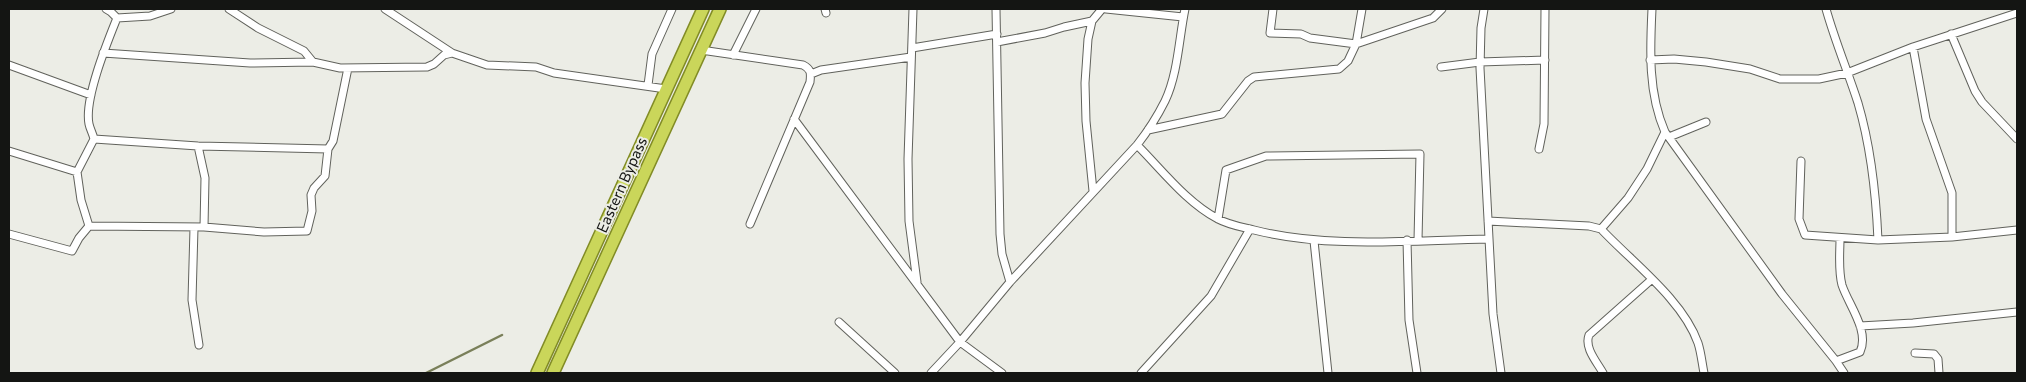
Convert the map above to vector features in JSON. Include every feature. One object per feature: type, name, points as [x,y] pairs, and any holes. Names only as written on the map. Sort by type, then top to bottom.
[{"type":"highway","name":"Eastern Bypass","points":[[537,373],[703,9]]},
{"type":"highway","name":"Eastern Bypass","points":[[553,373],[720,9]]},
{"type":"street","points":[[106,9],[112,12],[116,18]]},
{"type":"street","points":[[116,18],[150,16],[171,9]]},
{"type":"street","points":[[229,9],[258,28],[304,51],[313,62]]},
{"type":"street","points":[[385,9],[452,53],[487,65],[536,67],[554,73],[666,89]]},
{"type":"street","points":[[648,85],[652,54],[672,9]]},
{"type":"street","points":[[733,54],[756,9]]},
{"type":"street","points":[[913,9],[908,159],[909,212],[917,282]]},
{"type":"street","points":[[996,9],[1000,234],[1002,254],[1010,282]]},
{"type":"street","points":[[1093,191],[1086,121],[1085,82],[1088,39],[1092,21],[1104,9],[1183,17]]},
{"type":"street","points":[[931,373],[960,342],[1010,282],[1137,145],[1148,130],[1166,100],[1174,70],[1185,9]]},
{"type":"street","points":[[1273,9],[1270,33],[1301,34],[1310,38],[1356,44],[1433,18],[1442,9]]},
{"type":"street","points":[[1148,130],[1222,114],[1248,81],[1254,77],[1340,70],[1348,61],[1356,44],[1362,9]]},
{"type":"street","points":[[1484,9],[1481,28],[1480,62],[1493,314],[1502,373]]},
{"type":"street","points":[[1539,150],[1544,124],[1545,9]]},
{"type":"street","points":[[1652,9],[1650,60],[1657,113],[1667,134],[1782,294],[1844,373]]},
{"type":"street","points":[[1826,9],[1858,104],[1868,143],[1878,240]]},
{"type":"street","points":[[1650,60],[1674,59],[1706,62],[1750,69],[1780,79],[1819,79],[1847,73],[1913,47],[2017,13]]},
{"type":"street","points":[[89,226],[81,200],[77,172],[94,139],[89,123],[91,95],[103,53],[116,18]]},
{"type":"street","points":[[912,48],[1045,33],[1092,21]]},
{"type":"street","points":[[1951,34],[1975,91],[1982,102],[2016,136]]},
{"type":"street","points":[[1913,47],[1926,119],[1952,193],[1952,237]]},
{"type":"street","points":[[701,50],[803,65],[808,68],[811,74],[810,82],[750,224]]},
{"type":"street","points":[[103,53],[250,63],[313,62],[348,68],[426,67],[434,64],[444,55],[452,53]]},
{"type":"street","points":[[811,74],[822,70],[911,57]]},
{"type":"street","points":[[1441,67],[1480,62],[1545,60]]},
{"type":"street","points":[[9,65],[91,95]]},
{"type":"street","points":[[89,226],[204,228],[241,231],[307,231],[312,211],[311,196],[314,188],[325,176],[328,149],[333,141],[348,68]]},
{"type":"street","points":[[794,120],[960,342],[1002,373]]},
{"type":"street","points":[[1602,229],[1628,198],[1667,134],[1706,122]]},
{"type":"street","points":[[94,139],[198,146],[328,149]]},
{"type":"street","points":[[1137,145],[1192,202],[1218,219],[1250,229],[1314,240],[1489,239]]},
{"type":"street","points":[[198,146],[205,178],[204,228]]},
{"type":"street","points":[[9,151],[77,172]]},
{"type":"street","points":[[1218,219],[1226,170],[1252,160],[1266,156],[1420,154],[1418,240]]},
{"type":"street","points":[[1801,161],[1799,219],[1805,235],[1878,240],[1952,237],[2017,230]]},
{"type":"street","points":[[1488,221],[1589,226],[1602,229],[1670,298],[1689,323],[1698,344],[1704,373]]},
{"type":"street","points":[[9,234],[72,251],[79,238],[89,226]]},
{"type":"street","points":[[194,228],[192,300],[199,345]]},
{"type":"street","points":[[1141,373],[1211,296],[1250,229]]},
{"type":"street","points":[[1836,361],[1860,352],[1862,343],[1860,326],[1842,285],[1840,274],[1840,238]]},
{"type":"street","points":[[1314,240],[1328,373]]},
{"type":"street","points":[[1407,240],[1409,320],[1417,373]]},
{"type":"street","points":[[1603,373],[1588,347],[1589,335],[1651,280]]},
{"type":"street","points":[[1860,326],[1914,323],[2017,312]]},
{"type":"street","points":[[839,322],[895,373]]},
{"type":"street","points":[[1914,353],[1934,354],[1938,359],[1939,373]]},
{"type":"waterway","points":[[426,373],[502,335]]}]
